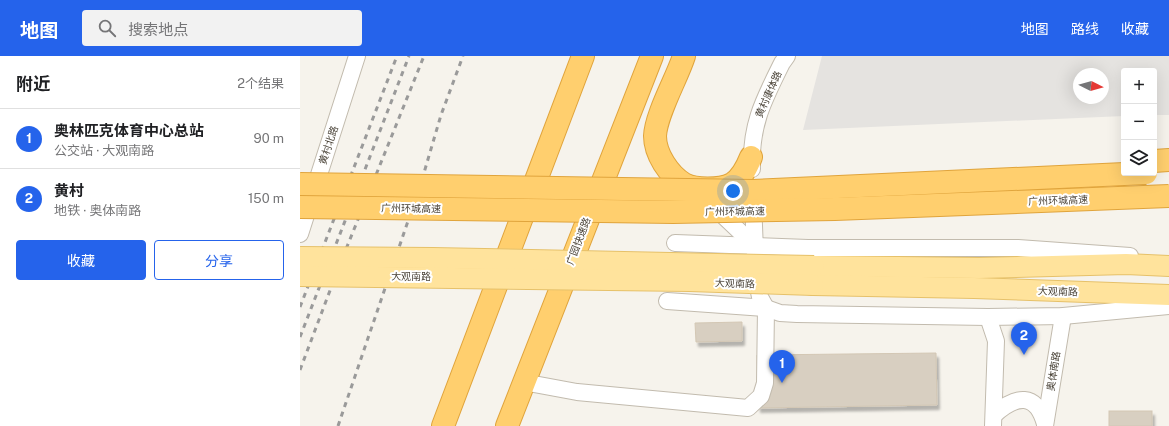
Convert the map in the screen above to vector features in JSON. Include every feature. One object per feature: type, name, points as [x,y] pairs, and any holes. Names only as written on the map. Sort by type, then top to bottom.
[{"type":"highway","points":[[442,426],[583,56]]},
{"type":"highway","name":"广园快速路","points":[[507,426],[652,56]]},
{"type":"highway","points":[[684,56],[662,111],[655,136],[657,148],[665,166],[685,184],[701,189],[813,187],[1121,164]]},
{"type":"highway","points":[[701,189],[716,188],[732,184],[746,169],[751,157]]},
{"type":"highway","points":[[1157,161],[1169,160]]},
{"type":"highway","points":[[1157,172],[1169,171]]},
{"type":"highway","name":"广州环城高速","points":[[300,184],[794,190],[1121,174]]},
{"type":"highway","name":"广州环城高速","points":[[300,207],[673,212],[835,209],[1169,196]]},
{"type":"highway","points":[[835,209],[1169,206]]},
{"type":"main road","name":"大观南路","points":[[300,257],[433,258],[814,276],[982,288],[1169,295]]},
{"type":"main road","name":"大观南路","points":[[300,276],[690,281],[979,268],[1126,264],[1169,266]]},
{"type":"street","name":"黄村北路","points":[[300,232],[357,56]]},
{"type":"street","name":"黄村康体路","points":[[766,308],[760,297],[756,277],[751,157],[752,142],[757,116],[782,63],[787,56]]},
{"type":"street","points":[[701,189],[755,246]]},
{"type":"street","points":[[675,243],[808,248],[1018,248],[1169,261]]},
{"type":"street","points":[[667,301],[766,308],[780,313],[797,314],[988,317],[1063,316],[1169,306]]},
{"type":"street","points":[[523,382],[577,392],[748,408],[760,396],[765,383],[766,308]]},
{"type":"street","name":"奥体南路","points":[[1045,426],[1063,316]]},
{"type":"street","points":[[988,317],[996,341],[993,420]]},
{"type":"street","points":[[993,420],[1013,402],[1024,400],[1033,402],[1041,411],[1045,426]]},
{"type":"shaded area","points":[[822,56],[1169,56],[1169,115],[1157,115],[1157,68],[1121,68],[1121,116],[803,130]]},
{"type":"building","points":[[742,322],[742,341],[696,342],[695,323]]},
{"type":"building","points":[[936,353],[937,405],[758,408],[757,355]]},
{"type":"building","points":[[1109,411],[1152,411],[1152,426],[1109,426]]},
{"type":"railway","points":[[300,307],[397,56]]},
{"type":"railway","points":[[300,337],[409,56]]},
{"type":"railway","points":[[300,370],[340,264],[424,56]]},
{"type":"railway","points":[[338,426],[421,183],[441,115],[463,56]]},
{"type":"place","name":"黄村","points":[[1024,355]]},
{"type":"place","name":"奥林匹克体育中心总站","points":[[782,383]]}]
